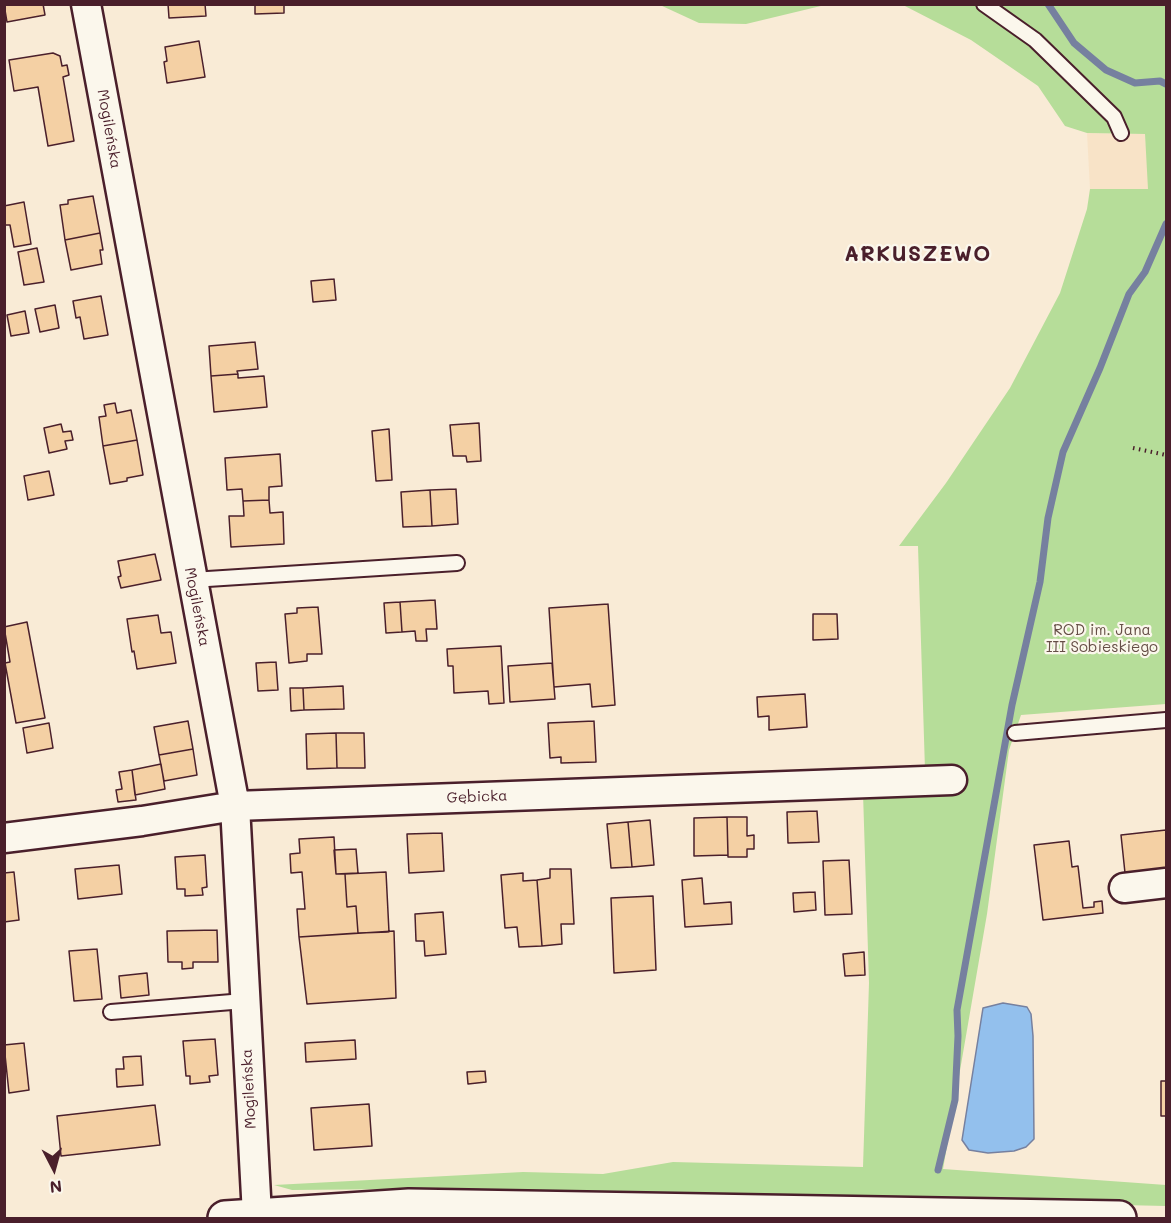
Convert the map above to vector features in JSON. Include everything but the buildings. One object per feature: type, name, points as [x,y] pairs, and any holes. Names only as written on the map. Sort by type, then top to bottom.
[{"type":"street","name":"Mogileńska","points":[[86,4],[235,806],[244,1000],[241,1217]]},
{"type":"street","name":"Gębicka","points":[[4,838],[142,821],[235,806],[952,780]]},
{"type":"street","points":[[1124,888],[1167,883]]},
{"type":"street","points":[[241,1217],[410,1206],[1119,1218]]},
{"type":"lane","points":[[984,4],[1035,40],[1114,117],[1121,133]]},
{"type":"lane","points":[[192,580],[458,563]]},
{"type":"lane","points":[[1015,733],[1167,720]]},
{"type":"lane","points":[[111,1012],[244,1000]]},
{"type":"path","points":[[1133,448],[1167,455]]},
{"type":"shaded area","points":[[1087,133],[1145,134],[1150,190],[1090,189]]},
{"type":"green space","points":[[660,5],[825,5],[746,24],[699,23]]},
{"type":"green space","name":"ROD im. Jana III Sobieskiego","points":[[903,5],[1166,5],[1166,704],[1021,715],[1009,750],[987,914],[943,1169],[1166,1185],[1166,1206],[403,1189],[292,1190],[274,1185],[523,1172],[603,1174],[673,1162],[863,1167],[869,983],[863,793],[959,795],[958,768],[925,770],[918,546],[899,546],[946,483],[1010,388],[1060,293],[1087,209],[1090,189],[1148,189],[1145,134],[1087,133],[1065,126],[1038,86],[971,40]]},
{"type":"water","points":[[1003,1003],[1027,1007],[1031,1014],[1034,1139],[1026,1147],[1014,1151],[988,1153],[969,1150],[962,1140],[983,1008]]},
{"type":"waterway","points":[[1048,4],[1074,43],[1106,70],[1135,83],[1160,81],[1166,84]]},
{"type":"waterway","points":[[938,1170],[955,1100],[957,1010],[1012,705],[1040,582],[1048,518],[1063,452],[1129,294],[1145,272],[1166,224]]},
{"type":"district","name":"ARKUSZEWO","points":[[918,255]]}]
